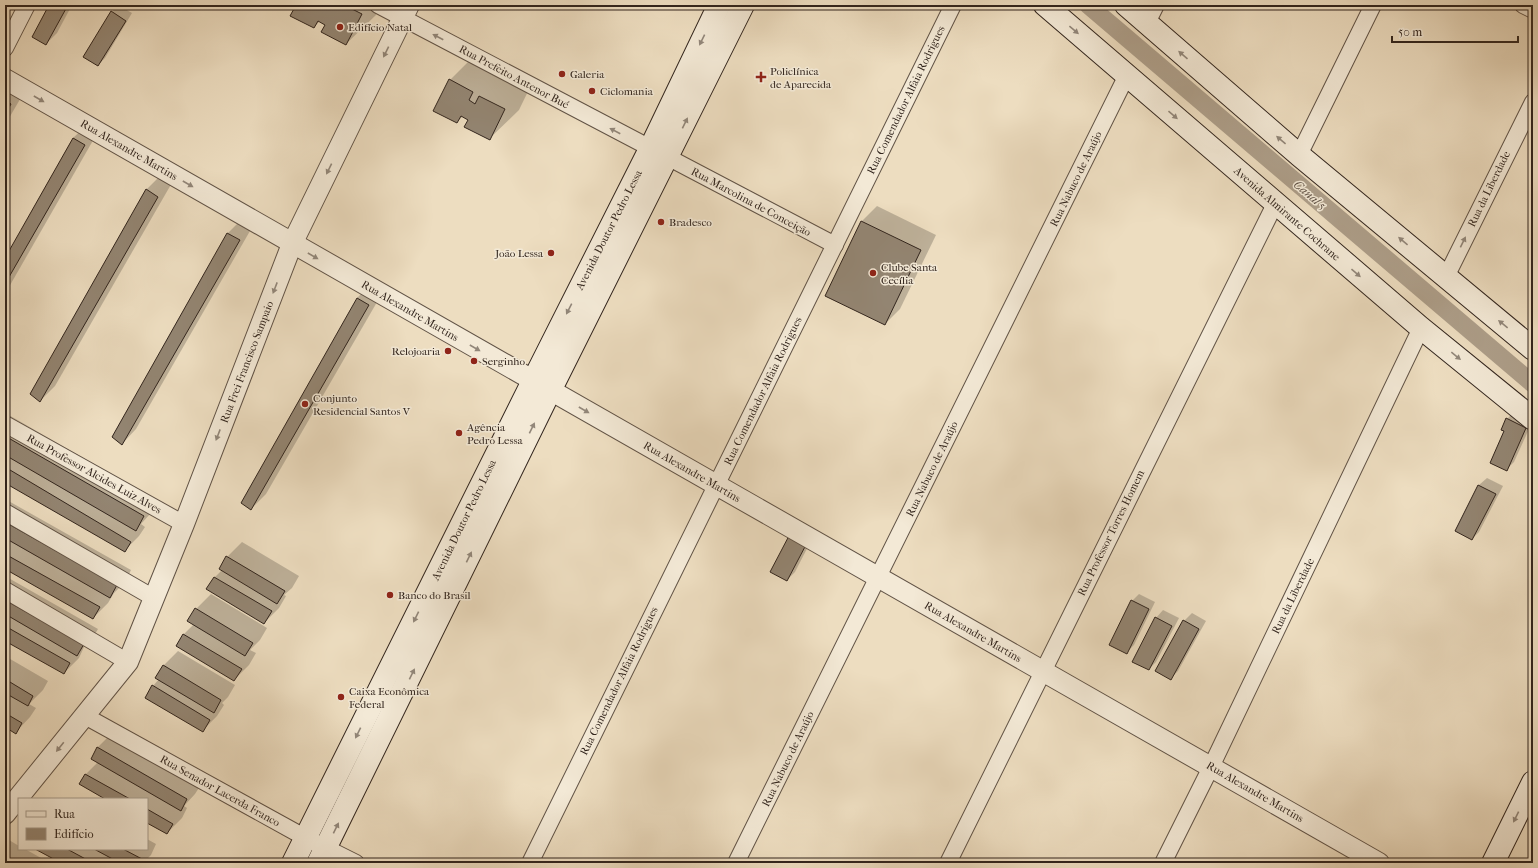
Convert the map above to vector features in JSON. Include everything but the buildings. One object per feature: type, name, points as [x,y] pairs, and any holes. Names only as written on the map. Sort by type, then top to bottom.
[{"type":"main road","name":"Avenida Doutor Pedro Lessa","points":[[659,154],[718,5]]},
{"type":"main road","name":"Avenida Doutor Pedro Lessa","points":[[294,863],[542,386],[659,154],[743,5]]},
{"type":"main road","name":"Avenida Almirante Cochrane","points":[[1045,5],[1421,328],[1533,419]]},
{"type":"main road","points":[[1126,5],[1151,14],[1299,155],[1533,349]]},
{"type":"main road","name":"Avenida Doutor Pedro Lessa","points":[[322,856],[542,386]]},
{"type":"main road","points":[[1494,863],[1533,782]]},
{"type":"street","points":[[5,48],[27,5]]},
{"type":"street","name":"Rua Prefeito Antenor Bué","points":[[378,5],[406,12],[659,154]]},
{"type":"street","name":"Rua Comendador Alfaia Rodrigues","points":[[530,863],[953,5]]},
{"type":"street","points":[[1299,155],[1373,5]]},
{"type":"street","points":[[1523,5],[1533,10]]},
{"type":"street","name":"Rua Frei Francisco Sampaio","points":[[18,798],[128,662],[184,524],[292,244],[406,12]]},
{"type":"street","name":"Rua Nabuco de Araújo","points":[[736,863],[1127,75]]},
{"type":"street","name":"Rua Alexandre Martins","points":[[5,79],[1379,863]]},
{"type":"street","name":"Rua da Liberdade","points":[[1446,277],[1533,102]]},
{"type":"street","name":"Rua Marcolina de Conceição","points":[[659,154],[835,245]]},
{"type":"street","name":"Rua Professor Torres Homem","points":[[948,863],[1275,204]]},
{"type":"street","name":"Rua da Liberdade","points":[[1163,863],[1211,767],[1421,328]]},
{"type":"street","name":"Rua Professor Alcides Luiz Alves","points":[[5,424],[184,524]]},
{"type":"street","points":[[5,512],[154,598]]},
{"type":"street","points":[[5,590],[128,662]]},
{"type":"street","name":"Rua Senador Lacerda Franco","points":[[85,716],[306,838],[322,856],[356,863]]},
{"type":"street","name":"Rua Frei Francisco Sampaio","points":[[5,814],[18,798]]},
{"type":"waterway","name":"Canal 5","points":[[1088,5],[1533,384]]},
{"type":"place","name":"Edifício Natal","points":[[340,27]]},
{"type":"place","name":"Galeria","points":[[562,74]]},
{"type":"place","name":"Policlínica de Aparecida","points":[[761,77]]},
{"type":"place","name":"Ciclomania","points":[[592,91]]},
{"type":"place","name":"Bradesco","points":[[661,222]]},
{"type":"place","name":"João Lessa","points":[[551,253]]},
{"type":"place","name":"Clube Santa Cecília","points":[[873,273]]},
{"type":"place","name":"Relojoaria","points":[[448,351]]},
{"type":"place","name":"Serginho","points":[[474,361]]},
{"type":"place","name":"Conjunto Residencial Santos V","points":[[305,404]]},
{"type":"place","name":"Agência Pedro Lessa","points":[[459,433]]},
{"type":"place","name":"Banco do Brasil","points":[[390,595]]},
{"type":"place","name":"Caixa Econômica Federal","points":[[341,697]]}]
